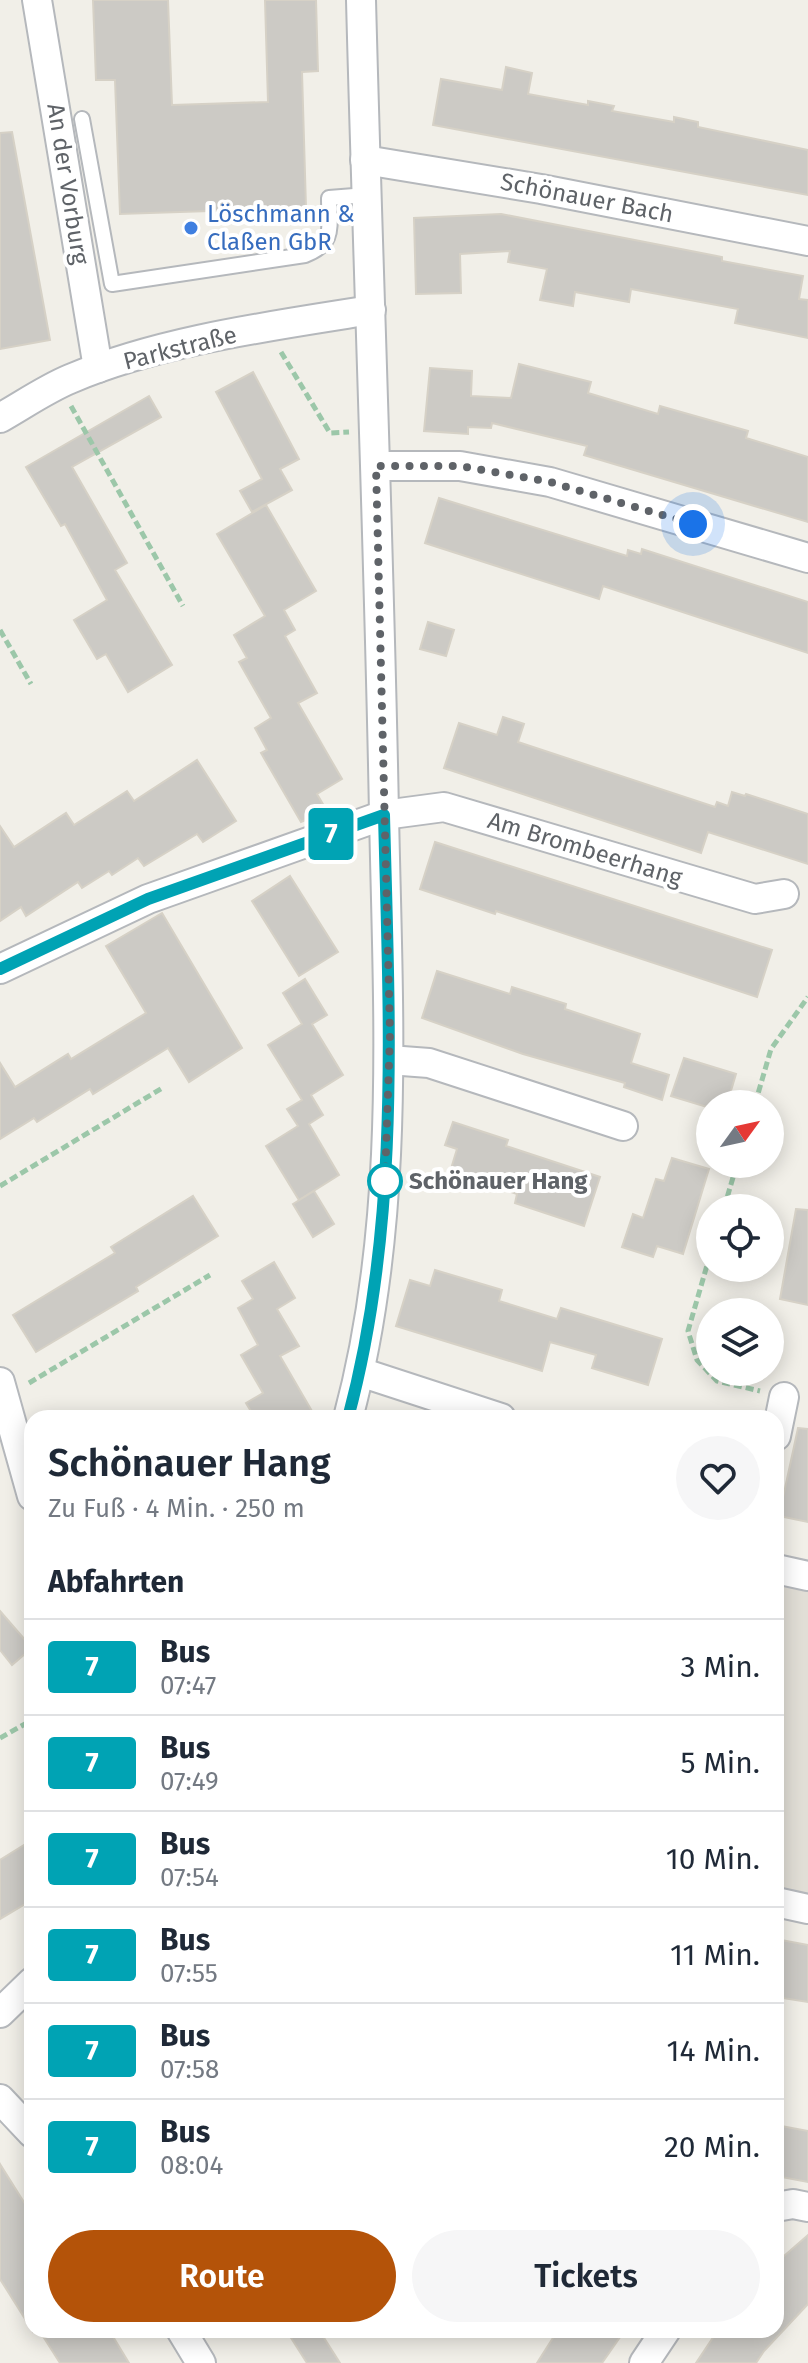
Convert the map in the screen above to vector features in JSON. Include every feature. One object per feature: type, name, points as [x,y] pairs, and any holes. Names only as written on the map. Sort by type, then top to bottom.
[{"type":"street","name":"An der Vorburg","points":[[37,0],[98,368]]},
{"type":"street","points":[[350,1410],[360,1372],[380,1250],[389,1060],[376,466],[361,0]]},
{"type":"street","name":"Schönauer Bach","points":[[365,160],[541,189],[808,241]]},
{"type":"street","name":"Parkstraße","points":[[0,418],[59,385],[98,368],[168,348],[267,327],[371,310]]},
{"type":"street","points":[[376,466],[460,466],[550,482],[808,558]]},
{"type":"street","name":"Am Brombeerhang","points":[[0,969],[148,899],[384,815],[444,807],[755,899],[784,894]]},
{"type":"street","points":[[389,1060],[429,1063],[623,1126]]},
{"type":"street","points":[[360,1372],[476,1410]]},
{"type":"street","points":[[2,1390],[24,1468]]},
{"type":"street","points":[[781,1410],[784,1397]]},
{"type":"street","points":[[784,1571],[808,1576]]},
{"type":"street","points":[[784,1904],[808,1909]]},
{"type":"street","points":[[0,2013],[24,1990]]},
{"type":"street","points":[[0,2099],[24,2124]]},
{"type":"street","points":[[784,2206],[808,2207]]},
{"type":"street","points":[[186,2338],[201,2363]]},
{"type":"street","points":[[644,2363],[661,2338]]},
{"type":"lane","points":[[82,119],[112,284],[305,255],[321,249],[328,240],[329,198],[367,195]]},
{"type":"path","points":[[267,327],[330,433],[374,431]]},
{"type":"path","points":[[59,385],[183,606]]},
{"type":"path","points":[[0,630],[31,684]]},
{"type":"path","points":[[759,1090],[771,1049],[808,997]]},
{"type":"path","points":[[0,1186],[164,1087]]},
{"type":"path","points":[[2,1390],[210,1275]]},
{"type":"path","points":[[702,1282],[688,1331],[697,1360],[717,1381],[784,1397]]},
{"type":"path","points":[[0,1738],[24,1724]]},
{"type":"shaded area","points":[[784,1587],[808,1592],[808,1894],[784,1889]]},
{"type":"building","points":[[93,0],[168,0],[172,105],[268,102],[265,0],[316,0],[318,71],[302,72],[306,208],[120,214],[115,80],[96,80]]},
{"type":"building","points":[[506,67],[532,73],[528,94],[588,105],[588,101],[614,106],[612,111],[674,122],[674,117],[698,122],[698,127],[808,150],[808,195],[433,125],[441,79],[502,90]]},
{"type":"building","points":[[12,132],[50,340],[0,349],[0,133]]},
{"type":"building","points":[[501,214],[803,276],[799,299],[808,300],[808,338],[735,323],[738,309],[631,289],[629,302],[575,292],[573,306],[540,300],[547,269],[508,262],[510,251],[460,254],[461,293],[416,294],[414,218]]},
{"type":"building","points":[[519,364],[591,382],[588,393],[658,414],[660,406],[748,431],[746,438],[808,457],[808,522],[584,455],[587,446],[492,423],[491,428],[468,427],[468,434],[424,431],[430,368],[472,371],[471,396],[511,398]]},
{"type":"building","points":[[253,372],[299,459],[280,469],[292,490],[252,512],[240,491],[262,479],[216,392]]},
{"type":"building","points":[[149,396],[161,417],[72,467],[127,563],[115,570],[172,665],[128,692],[106,654],[97,659],[74,620],[107,600],[65,524],[61,526],[26,467]]},
{"type":"building","points":[[439,498],[627,556],[628,550],[641,554],[642,549],[808,602],[808,653],[603,586],[599,599],[425,543]]},
{"type":"building","points":[[266,505],[316,591],[284,610],[295,630],[285,636],[317,693],[298,703],[342,779],[317,794],[327,811],[301,822],[261,753],[267,750],[255,728],[271,718],[239,662],[247,658],[234,635],[265,616],[217,534]]},
{"type":"building","points":[[428,622],[454,630],[446,656],[420,649]]},
{"type":"building","points":[[503,717],[524,724],[518,742],[715,807],[717,802],[728,806],[732,792],[808,814],[808,864],[708,832],[701,853],[444,768],[459,723],[497,735]]},
{"type":"building","points":[[197,760],[236,821],[203,842],[197,834],[144,866],[138,858],[112,875],[109,871],[82,888],[78,882],[26,916],[21,907],[0,921],[0,826],[14,847],[66,813],[74,825],[127,791],[134,801]]},
{"type":"building","points":[[435,842],[772,950],[757,997],[420,889]]},
{"type":"building","points":[[290,876],[338,952],[299,976],[252,901]]},
{"type":"building","points":[[162,913],[242,1048],[189,1082],[168,1048],[93,1094],[90,1089],[37,1122],[34,1118],[0,1139],[0,1063],[15,1087],[68,1054],[71,1059],[146,1013],[106,946]]},
{"type":"building","points":[[437,971],[510,994],[512,987],[566,1004],[565,1009],[640,1034],[631,1063],[669,1075],[662,1100],[624,1087],[625,1083],[523,1054],[422,1018]]},
{"type":"building","points":[[305,979],[327,1015],[312,1024],[343,1075],[311,1095],[323,1115],[309,1124],[339,1175],[299,1200],[266,1146],[298,1126],[287,1109],[302,1100],[268,1045],[302,1024],[283,993]]},
{"type":"building","points":[[684,1058],[736,1074],[731,1090],[696,1090],[696,1104],[671,1096]]},
{"type":"building","points":[[453,1122],[508,1140],[506,1146],[600,1177],[584,1226],[515,1203],[517,1194],[450,1172],[457,1149],[445,1145]]},
{"type":"building","points":[[672,1158],[696,1165],[696,1178],[706,1178],[701,1194],[696,1194],[696,1212],[683,1254],[657,1246],[653,1257],[622,1247],[633,1214],[643,1218],[656,1179],[664,1181]]},
{"type":"building","points":[[314,1191],[334,1224],[313,1237],[293,1204]]},
{"type":"building","points":[[193,1196],[218,1236],[136,1287],[138,1291],[36,1352],[13,1315],[115,1253],[111,1247]]},
{"type":"building","points":[[796,1209],[808,1210],[808,1305],[780,1298]]},
{"type":"building","points":[[274,1262],[295,1298],[277,1309],[299,1346],[280,1356],[311,1410],[250,1410],[246,1403],[263,1393],[241,1355],[258,1345],[238,1308],[253,1299],[242,1281]]},
{"type":"building","points":[[435,1270],[502,1290],[499,1301],[557,1319],[561,1308],[662,1339],[648,1385],[592,1368],[596,1355],[550,1342],[542,1371],[396,1326],[410,1280],[430,1286]]},
{"type":"building","points":[[798,1428],[808,1429],[808,1522],[784,1517],[784,1493]]},
{"type":"building","points":[[0,1611],[24,1639],[24,1655],[12,1665],[0,1650]]},
{"type":"building","points":[[24,1845],[24,1905],[0,1919],[0,1860]]},
{"type":"building","points":[[784,1940],[808,1945],[808,2002],[784,1998]]},
{"type":"building","points":[[784,2126],[808,2131],[808,2182],[784,2178]]},
{"type":"building","points":[[0,2164],[24,2202],[24,2317],[0,2279]]},
{"type":"building","points":[[808,2235],[808,2304],[784,2330],[784,2256]]},
{"type":"building","points":[[44,2338],[114,2338],[129,2363],[60,2363]]},
{"type":"building","points":[[291,2338],[324,2338],[340,2363],[307,2363]]},
{"type":"building","points":[[553,2338],[619,2338],[602,2363],[537,2363]]},
{"type":"building","points":[[713,2338],[776,2338],[756,2363],[696,2363]]},
{"type":"bus line","name":"7","points":[[0,969],[148,899],[384,815],[390,1034],[385,1183],[380,1250],[360,1372],[350,1410]]},
{"type":"place","name":"Löschmann & Claßen GbR","points":[[191,228]]},
{"type":"place","name":"Schönauer Hang","points":[[385,1181]]},
{"type":"route","points":[[385,1181],[390,1034],[376,466],[460,466],[550,482],[693,524]]}]
